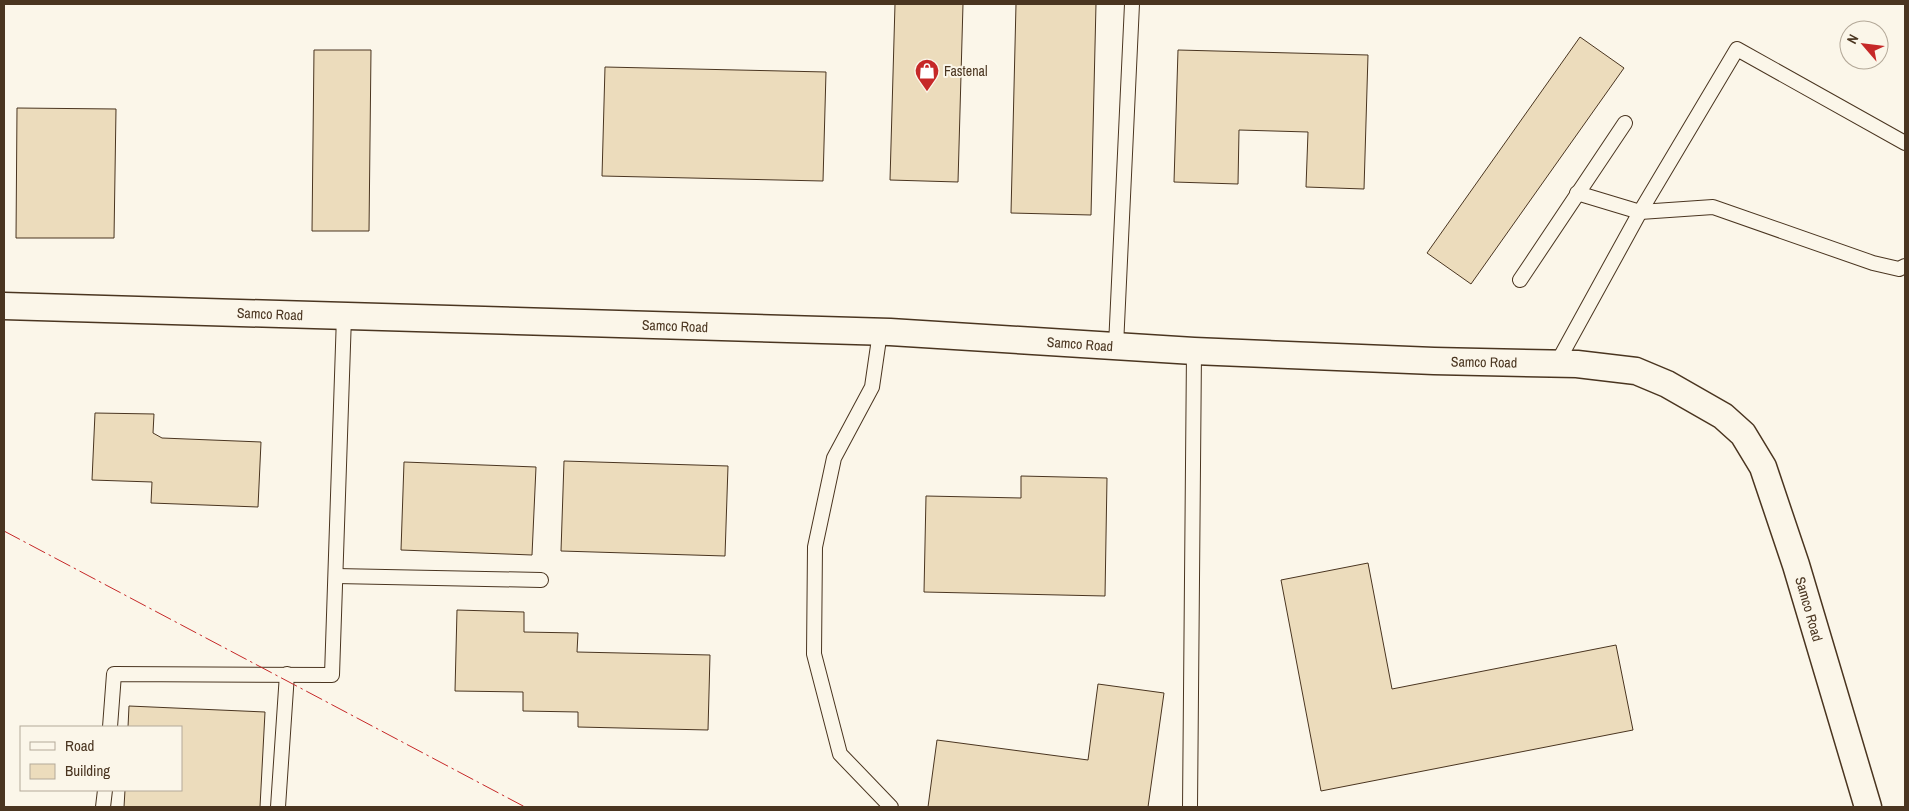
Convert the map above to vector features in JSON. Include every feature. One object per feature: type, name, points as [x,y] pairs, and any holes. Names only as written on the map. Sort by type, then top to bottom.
[{"type":"street","name":"Samco Road","points":[[4,306],[880,332],[1194,352],[1434,361],[1557,363],[1636,370],[1667,384],[1723,416],[1742,434],[1763,467],[1796,565],[1868,807]]},
{"type":"lane","points":[[1116,346],[1132,4]]},
{"type":"lane","points":[[1557,363],[1640,212],[1737,49],[1905,143]]},
{"type":"lane","points":[[1520,280],[1625,123]]},
{"type":"lane","points":[[1577,193],[1640,212],[1713,207],[1873,262],[1899,269],[1905,266]]},
{"type":"lane","points":[[110,726],[114,674],[332,675],[344,316]]},
{"type":"lane","points":[[880,332],[872,386],[834,458],[815,547],[814,654],[840,754],[891,807]]},
{"type":"lane","points":[[1190,807],[1194,352]]},
{"type":"lane","points":[[336,576],[540,580]]},
{"type":"lane","points":[[278,807],[287,674]]},
{"type":"lane","points":[[103,807],[104,791]]},
{"type":"building","name":"Fastenal","points":[[895,4],[963,4],[958,182],[890,180]]},
{"type":"building","points":[[1016,4],[1096,4],[1091,215],[1011,213]]},
{"type":"building","points":[[1580,37],[1624,68],[1471,284],[1427,253]]},
{"type":"building","points":[[314,50],[371,50],[369,231],[312,231]]},
{"type":"building","points":[[1178,50],[1368,55],[1364,189],[1306,187],[1308,132],[1239,130],[1238,184],[1174,182]]},
{"type":"building","points":[[605,67],[826,72],[823,181],[602,176]]},
{"type":"building","points":[[17,108],[116,109],[114,238],[16,238]]},
{"type":"building","points":[[95,413],[154,414],[153,433],[162,438],[261,442],[258,507],[151,503],[152,482],[92,480]]},
{"type":"building","points":[[564,461],[728,466],[725,556],[561,551]]},
{"type":"building","points":[[404,462],[536,467],[532,555],[401,550]]},
{"type":"building","points":[[1021,476],[1107,478],[1105,596],[924,592],[926,496],[1021,498]]},
{"type":"building","points":[[1368,563],[1392,689],[1616,645],[1633,730],[1321,791],[1281,580]]},
{"type":"building","points":[[457,610],[524,612],[524,632],[578,633],[577,652],[710,655],[708,730],[578,727],[578,712],[523,711],[523,692],[455,691]]},
{"type":"building","points":[[1098,684],[1164,693],[1148,807],[928,807],[937,740],[1088,760]]},
{"type":"building","points":[[129,706],[265,712],[260,807],[124,807],[125,791],[182,791],[182,726],[128,726]]},
{"type":"power","points":[[4,531],[525,807]]},
{"type":"place","name":"Fastenal","points":[[927,92]]}]
